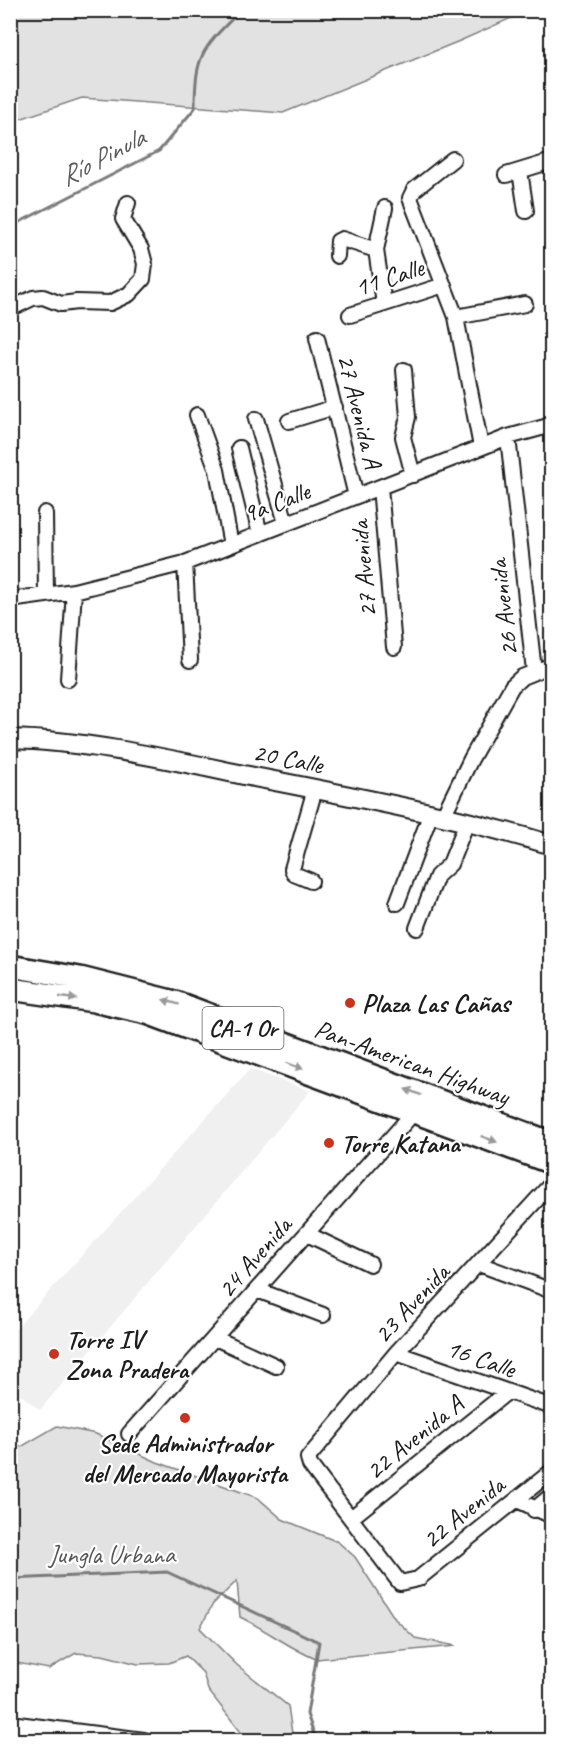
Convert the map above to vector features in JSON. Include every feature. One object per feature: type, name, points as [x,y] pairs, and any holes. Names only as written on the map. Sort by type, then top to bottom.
[{"type":"highway","name":"Pan-American Highway","points":[[10,966],[80,978],[175,1002],[552,1143]]},
{"type":"highway","name":"Pan-American Highway","points":[[10,989],[94,1001],[147,1013],[552,1163]]},
{"type":"main road","name":"20 Calle","points":[[10,739],[104,749],[315,789],[467,822],[552,845]]},
{"type":"street","points":[[453,159],[414,190],[410,198],[425,225],[456,317],[481,447]]},
{"type":"street","points":[[506,175],[552,161]]},
{"type":"street","points":[[520,171],[526,212]]},
{"type":"street","points":[[10,309],[33,298],[43,297],[61,304],[110,303],[129,294],[143,279],[145,264],[141,249],[123,219],[128,203]]},
{"type":"street","points":[[384,304],[376,250],[385,208]]},
{"type":"street","points":[[337,256],[338,241],[342,238],[376,250]]},
{"type":"street","name":"11 Calle","points":[[350,315],[444,285]]},
{"type":"street","points":[[456,317],[525,304]]},
{"type":"street","name":"27 Avenida A","points":[[317,338],[357,496]]},
{"type":"street","points":[[404,370],[408,417],[403,437],[413,475]]},
{"type":"street","points":[[289,421],[335,407]]},
{"type":"street","points":[[197,415],[217,470],[231,545]]},
{"type":"street","points":[[256,419],[286,524]]},
{"type":"street","name":"9a Calle","points":[[10,600],[74,591],[185,563],[481,447],[552,425]]},
{"type":"street","name":"26 Avenida","points":[[397,903],[437,815],[512,686],[517,680],[534,671],[508,437]]},
{"type":"street","points":[[239,448],[260,534]]},
{"type":"street","name":"27 Avenida","points":[[380,487],[394,648]]},
{"type":"street","points":[[45,513],[46,595]]},
{"type":"street","points":[[185,563],[190,660]]},
{"type":"street","points":[[68,679],[74,591]]},
{"type":"street","points":[[534,671],[552,665]]},
{"type":"street","points":[[311,881],[294,874],[292,869],[315,789]]},
{"type":"street","points":[[417,928],[437,876],[450,864],[467,822]]},
{"type":"street","name":"24 Avenida","points":[[129,1434],[415,1111]]},
{"type":"street","name":"23 Avenida","points":[[351,1518],[310,1465],[308,1458],[396,1353],[552,1183]]},
{"type":"street","points":[[307,1234],[370,1264]]},
{"type":"street","points":[[479,1264],[552,1291]]},
{"type":"street","points":[[257,1290],[323,1315]]},
{"type":"street","points":[[215,1338],[276,1366]]},
{"type":"street","name":"16 Calle","points":[[396,1353],[506,1393],[552,1407]]},
{"type":"street","name":"22 Avenida A","points":[[351,1518],[506,1393]]},
{"type":"street","name":"22 Avenida","points":[[351,1518],[400,1582],[418,1580],[552,1471]]},
{"type":"street","name":"22 Avenida","points":[[534,1510],[552,1495]]},
{"type":"street","points":[[517,1500],[534,1510],[552,1516]]},
{"type":"street","points":[[10,1723],[76,1736],[144,1740]]},
{"type":"shaded area","points":[[250,1069],[310,1091],[40,1410],[17,1392],[11,1377],[11,1334]]},
{"type":"green space","points":[[10,11],[527,11],[283,113],[82,98],[11,122]]},
{"type":"green space","name":"Jungla Urbana","points":[[57,1426],[96,1434],[157,1462],[258,1498],[282,1519],[338,1542],[355,1557],[395,1619],[415,1638],[456,1646],[316,1659],[240,1617],[237,1581],[213,1604],[200,1628],[237,1665],[288,1706],[293,1740],[247,1740],[208,1690],[203,1673],[186,1656],[169,1663],[138,1664],[102,1655],[76,1653],[49,1669],[11,1662],[11,1442],[21,1447]]},
{"type":"waterway","name":"Río Pinula","points":[[10,227],[159,151],[195,108],[197,75],[204,53],[210,43],[241,10]]},
{"type":"waterway","points":[[10,1579],[167,1572],[319,1642],[307,1714],[316,1740]]},
{"type":"place","name":"Plaza Las Cañas","points":[[350,1003]]},
{"type":"place","name":"Torre Katana","points":[[329,1143]]},
{"type":"place","name":"Torre IV Zona Pradera","points":[[54,1354]]},
{"type":"place","name":"Sede Administrador del Mercado Mayorista","points":[[185,1418]]}]
